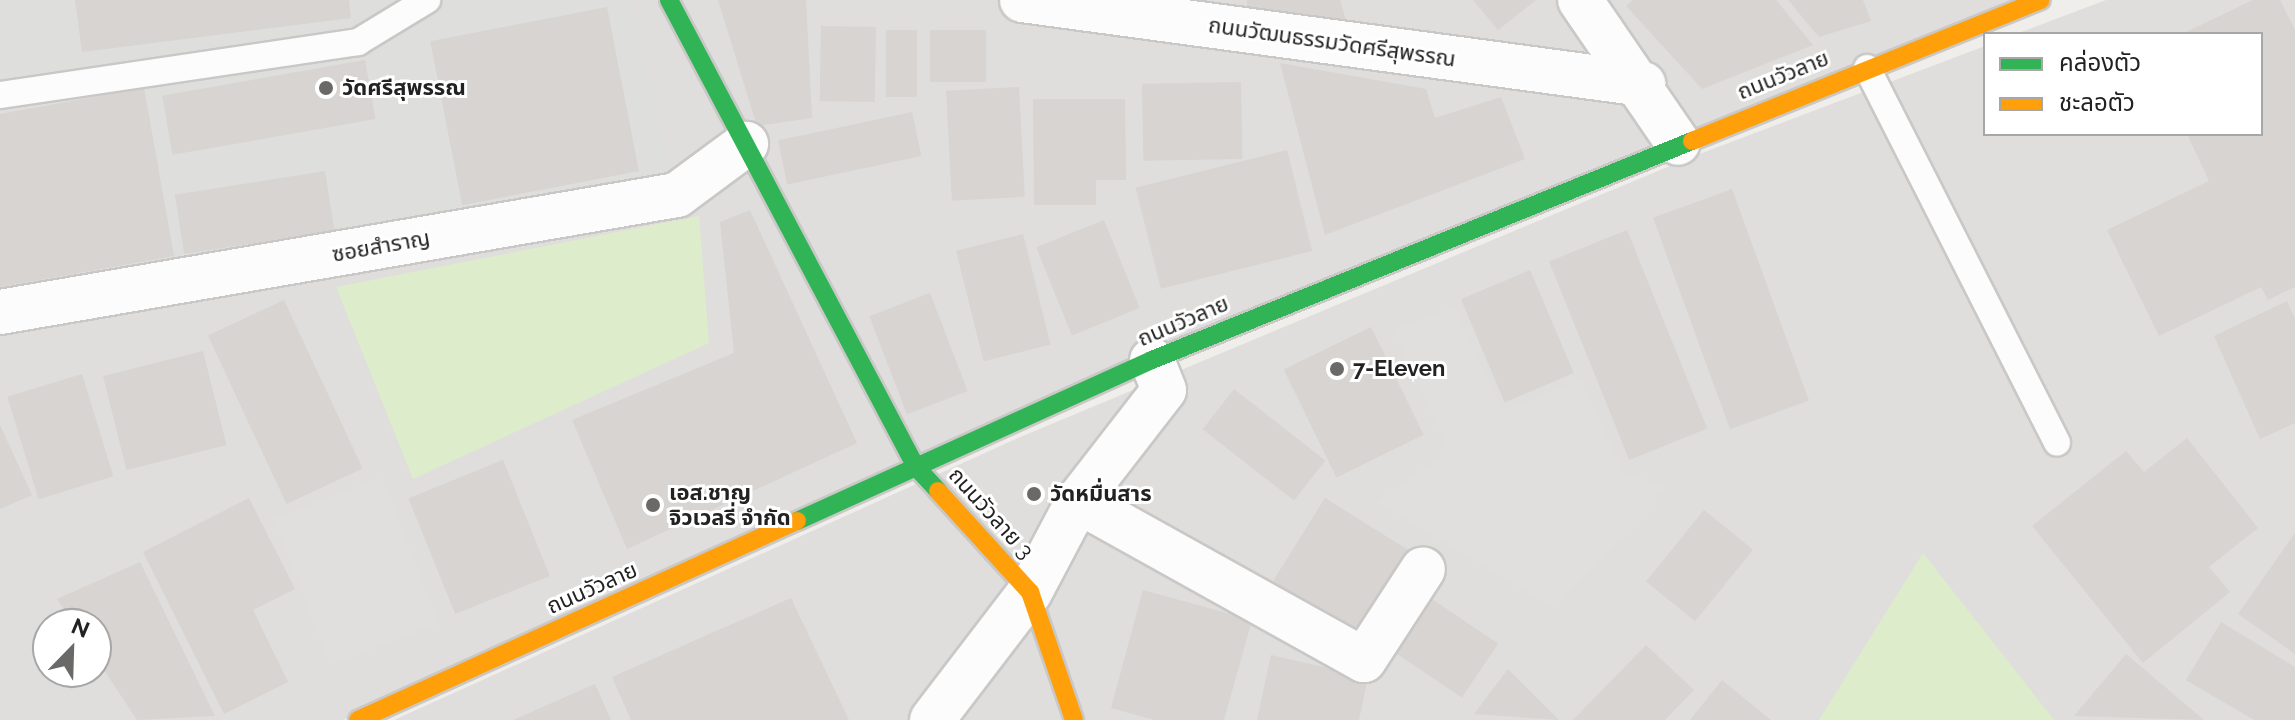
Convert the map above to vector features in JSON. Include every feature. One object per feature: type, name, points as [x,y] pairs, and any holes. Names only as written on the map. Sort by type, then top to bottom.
[{"type":"street","name":"ถนนวัวลาย 3","points":[[669,0],[916,467],[1030,592]]},
{"type":"street","name":"ถนนวัฒนธรรมวัดศรีสุพรรณ","points":[[1022,0],[1643,84]]},
{"type":"street","points":[[1580,0],[1643,84],[1678,143]]},
{"type":"street","name":"ถนนวัวลาย","points":[[358,720],[1152,360],[1678,143],[2041,0]]},
{"type":"street","name":"ซอยสำราญ","points":[[0,312],[677,195],[746,144]]},
{"type":"street","points":[[932,720],[1030,592],[1078,501],[1164,390],[1152,360]]},
{"type":"street","points":[[1078,501],[1373,665],[1423,569]]},
{"type":"street","points":[[1030,592],[1074,720]]},
{"type":"lane","points":[[0,95],[358,42],[427,0]]},
{"type":"lane","points":[[1867,68],[2057,443]]},
{"type":"shaded area","points":[[0,0],[2010,0],[343,720],[0,720]]},
{"type":"shaded area","name":"วัดศรีสุพรรณ","points":[[0,0],[631,0],[671,175],[0,294]]},
{"type":"shaded area","points":[[2106,0],[2295,0],[2295,720],[394,720],[1018,438],[1689,158],[1983,47],[1983,136],[2263,136],[2263,32],[2021,32]]},
{"type":"shaded area","points":[[1454,307],[1502,411],[1580,380],[1624,473],[1667,487],[1555,608],[1377,502],[1449,451],[1394,330]]},
{"type":"shaded area","points":[[382,477],[438,624],[330,665],[274,519]]},
{"type":"green space","points":[[699,216],[709,343],[413,479],[336,287]]},
{"type":"green space","points":[[1923,553],[2054,720],[1819,720]]},
{"type":"building","points":[[75,0],[349,0],[351,18],[82,52]]},
{"type":"building","points":[[718,0],[806,0],[812,118],[757,126]]},
{"type":"building","points":[[1247,0],[1340,0],[1347,24],[1247,13]]},
{"type":"building","points":[[1473,0],[1536,0],[1498,30]]},
{"type":"building","points":[[1633,0],[1776,0],[1813,45],[1702,89],[1626,6]]},
{"type":"building","points":[[1788,0],[1863,0],[1871,21],[1819,37]]},
{"type":"building","points":[[2253,0],[2280,0],[2295,30],[2295,287],[2268,300],[2261,287],[2159,336],[2107,230],[2209,181],[2188,136],[2263,136],[2263,32],[2186,32]]},
{"type":"building","points":[[607,7],[639,171],[462,205],[430,41]]},
{"type":"building","points":[[821,26],[876,27],[875,102],[820,101]]},
{"type":"building","points":[[886,30],[917,30],[917,97],[886,97]]},
{"type":"building","points":[[930,30],[986,30],[986,82],[930,82]]},
{"type":"building","points":[[365,60],[375,119],[173,155],[162,96]]},
{"type":"building","points":[[1280,63],[1426,89],[1435,118],[1501,97],[1525,159],[1325,235]]},
{"type":"building","points":[[1241,82],[1242,159],[1143,161],[1142,84]]},
{"type":"building","points":[[1019,87],[1025,197],[952,201],[946,91]]},
{"type":"building","points":[[144,88],[174,256],[0,287],[0,114]]},
{"type":"building","points":[[1033,99],[1125,99],[1126,180],[1096,180],[1096,205],[1034,205]]},
{"type":"building","points":[[912,112],[921,156],[787,185],[778,140]]},
{"type":"building","points":[[1287,150],[1312,251],[1161,289],[1136,188]]},
{"type":"building","points":[[325,171],[334,230],[184,254],[175,195]]},
{"type":"building","points":[[1732,189],[1809,400],[1730,429],[1653,218]]},
{"type":"building","points":[[750,210],[857,443],[627,549],[572,420],[734,353],[720,222]]},
{"type":"building","points":[[1104,220],[1140,308],[1072,335],[1036,247]]},
{"type":"building","points":[[1627,230],[1707,428],[1629,460],[1549,261]]},
{"type":"building","points":[[1023,234],[1051,345],[984,361],[956,251]]},
{"type":"building","points":[[1530,270],[1574,373],[1505,402],[1461,299]]},
{"type":"building","points":[[930,293],[968,391],[907,414],[869,316]]},
{"type":"building","points":[[284,300],[363,469],[286,504],[208,335]]},
{"type":"building","points":[[2287,301],[2295,319],[2295,423],[2260,439],[2214,336]]},
{"type":"building","points":[[1371,327],[1424,435],[1336,477],[1284,370]]},
{"type":"building","points":[[203,351],[226,445],[127,470],[103,376]]},
{"type":"building","points":[[82,374],[113,476],[39,499],[7,397]]},
{"type":"building","points":[[1234,389],[1325,460],[1294,501],[1203,429]]},
{"type":"building","points":[[0,425],[32,495],[0,509]]},
{"type":"building","points":[[2187,438],[2258,528],[2209,567],[2230,592],[2143,663],[2032,526],[2126,451],[2144,472]]},
{"type":"building","points":[[503,460],[550,576],[455,614],[408,498]]},
{"type":"building","points":[[249,498],[295,589],[253,610],[288,682],[224,714],[143,552]]},
{"type":"building","points":[[1325,498],[1412,552],[1359,637],[1272,583]]},
{"type":"building","points":[[1704,510],[1753,550],[1695,621],[1646,581]]},
{"type":"building","points":[[2295,533],[2295,654],[2238,614]]},
{"type":"building","points":[[140,562],[215,716],[137,720],[112,682],[112,608],[63,608],[57,599]]},
{"type":"building","points":[[1143,590],[1252,620],[1224,720],[1154,720],[1111,708]]},
{"type":"building","points":[[1426,595],[1498,644],[1462,698],[1390,649]]},
{"type":"building","points":[[791,598],[849,720],[631,720],[612,677]]},
{"type":"building","points":[[2221,622],[2295,667],[2295,720],[2254,720],[2186,680]]},
{"type":"building","points":[[1646,645],[1694,690],[1665,720],[1573,720]]},
{"type":"building","points":[[2126,654],[2204,720],[2074,716]]},
{"type":"building","points":[[1271,655],[1368,677],[1359,720],[1257,720]]},
{"type":"building","points":[[1508,669],[1559,720],[1474,714]]},
{"type":"building","points":[[1722,680],[1771,720],[1690,720]]},
{"type":"building","points":[[595,684],[611,720],[513,720]]},
{"type":"traffic: fast","points":[[669,0],[916,467],[938,491]]},
{"type":"traffic: fast","points":[[797,521],[1152,360],[1692,141]]},
{"type":"traffic: slow","points":[[1692,141],[2041,0]]},
{"type":"traffic: slow","points":[[938,491],[1030,592],[1074,720]]},
{"type":"traffic: slow","points":[[358,720],[797,521]]},
{"type":"place","name":"วัดศรีสุพรรณ","points":[[326,88]]},
{"type":"place","name":"7-Eleven","points":[[1337,369]]},
{"type":"place","name":"วัดหมื่นสาร","points":[[1034,494]]},
{"type":"place","name":"เอส.ชาญ จิวเวลรี่ จำกัด","points":[[653,505]]}]
